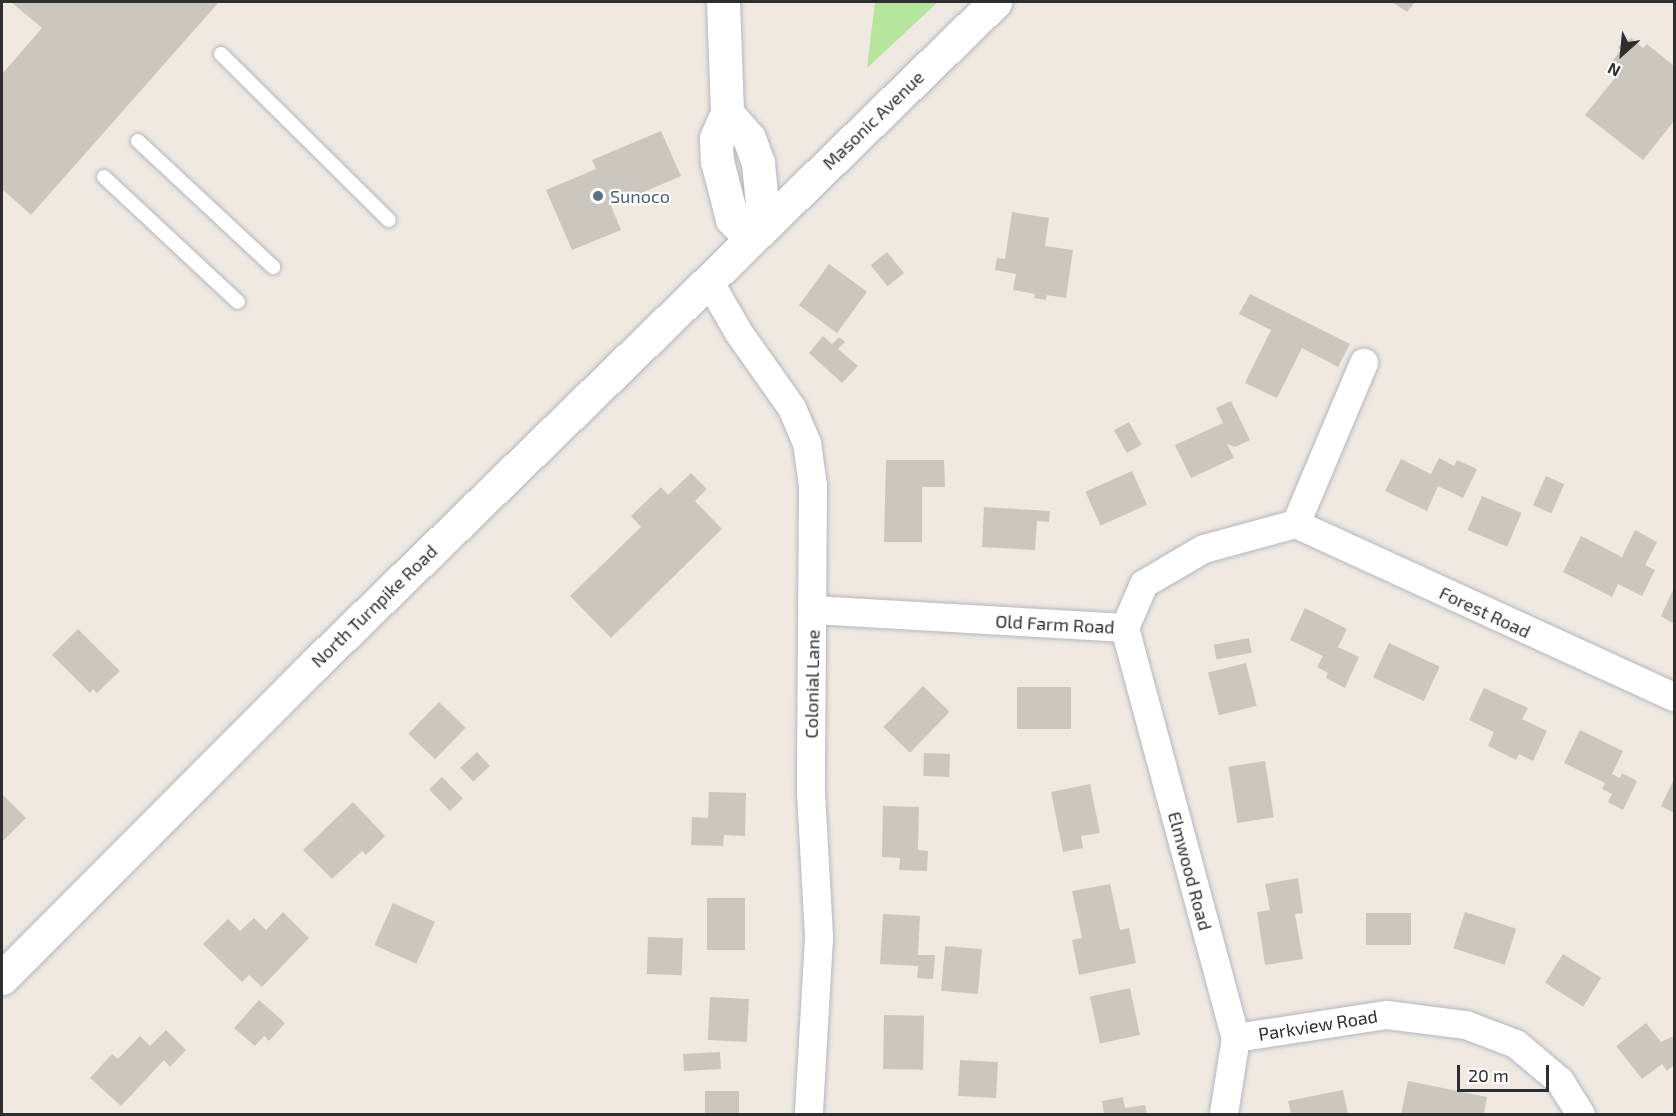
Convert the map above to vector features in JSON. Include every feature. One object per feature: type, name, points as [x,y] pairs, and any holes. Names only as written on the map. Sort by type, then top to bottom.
[{"type":"main road","points":[[723,2],[727,113],[716,138],[723,196],[732,219],[751,238]]},
{"type":"main road","name":"Masonic Avenue","points":[[751,238],[995,2]]},
{"type":"main road","name":"North Turnpike Road","points":[[2,978],[316,663],[751,238]]},
{"type":"street","name":"Colonial Lane","points":[[709,281],[739,333],[792,408],[807,443],[813,486],[811,793],[819,939],[809,1114]]},
{"type":"street","points":[[1296,524],[1364,363]]},
{"type":"street","name":"Old Farm Road","points":[[813,610],[1125,628],[1144,584],[1204,549],[1296,524]]},
{"type":"street","name":"Forest Road","points":[[1296,524],[1674,697]]},
{"type":"street","name":"Elmwood Road","points":[[1125,628],[1236,1038],[1224,1114]]},
{"type":"street","name":"Parkview Road","points":[[1236,1038],[1387,1014],[1466,1025],[1516,1044],[1560,1081],[1581,1114]]},
{"type":"lane","points":[[221,54],[389,220]]},
{"type":"lane","points":[[138,141],[273,267]]},
{"type":"lane","points":[[104,177],[238,302]]},
{"type":"green space","points":[[875,2],[938,2],[867,68]]},
{"type":"building","points":[[11,2],[219,2],[31,215],[2,189],[2,74],[42,28]]},
{"type":"building","points":[[1392,2],[1415,2],[1407,12]]},
{"type":"building","points":[[1631,38],[1643,48],[1647,44],[1674,66],[1674,121],[1643,160],[1585,115],[1619,73],[1609,65],[1621,50],[1618,47]]},
{"type":"building","points":[[661,131],[681,176],[611,206],[621,230],[572,250],[546,190],[596,169],[592,160]]},
{"type":"building","points":[[1012,212],[1049,218],[1045,246],[1073,250],[1066,298],[1047,295],[1046,300],[1034,298],[1035,294],[1013,290],[1016,274],[995,270],[997,258],[1005,259]]},
{"type":"building","points":[[887,252],[904,273],[888,286],[871,265]]},
{"type":"building","points":[[829,264],[867,292],[837,333],[799,305]]},
{"type":"building","points":[[1250,294],[1350,344],[1338,367],[1302,348],[1277,398],[1245,383],[1271,330],[1239,314]]},
{"type":"building","points":[[823,336],[832,344],[839,337],[845,342],[838,349],[858,366],[842,383],[809,353]]},
{"type":"building","points":[[1231,401],[1250,440],[1235,447],[1227,444],[1234,458],[1191,478],[1175,445],[1223,423],[1216,408]]},
{"type":"building","points":[[1129,422],[1142,445],[1127,453],[1114,430]]},
{"type":"building","points":[[1439,458],[1454,466],[1457,460],[1477,469],[1463,498],[1438,486],[1427,511],[1385,491],[1401,459],[1431,474]]},
{"type":"building","points":[[886,460],[944,460],[945,487],[922,487],[922,542],[884,542]]},
{"type":"building","points":[[1132,471],[1147,505],[1100,526],[1085,492]]},
{"type":"building","points":[[691,473],[707,489],[695,501],[722,529],[611,638],[570,596],[641,527],[631,516],[661,487],[668,495]]},
{"type":"building","points":[[1546,476],[1564,484],[1551,513],[1533,505]]},
{"type":"building","points":[[1482,496],[1522,513],[1507,547],[1468,530]]},
{"type":"building","points":[[984,507],[1050,511],[1049,522],[1037,521],[1035,550],[982,547]]},
{"type":"building","points":[[1635,530],[1657,542],[1645,565],[1655,570],[1642,596],[1618,584],[1612,597],[1563,572],[1581,536],[1622,557]]},
{"type":"building","points":[[1674,588],[1674,624],[1661,616]]},
{"type":"building","points":[[1305,608],[1347,629],[1338,647],[1359,657],[1345,688],[1326,678],[1328,673],[1317,667],[1323,656],[1290,640]]},
{"type":"building","points":[[78,629],[120,671],[97,693],[93,689],[90,693],[52,655]]},
{"type":"building","points":[[1249,638],[1252,653],[1217,660],[1214,645]]},
{"type":"building","points":[[1389,643],[1440,667],[1424,701],[1373,677]]},
{"type":"building","points":[[1246,663],[1257,706],[1219,715],[1208,672]]},
{"type":"building","points":[[923,686],[950,712],[910,753],[883,727]]},
{"type":"building","points":[[1017,687],[1071,687],[1071,729],[1017,729]]},
{"type":"building","points":[[1484,688],[1528,708],[1522,719],[1547,731],[1533,761],[1519,754],[1516,760],[1488,746],[1494,732],[1469,720]]},
{"type":"building","points":[[439,702],[466,728],[435,759],[408,734]]},
{"type":"building","points":[[1580,730],[1623,751],[1612,774],[1620,778],[1622,773],[1637,781],[1623,810],[1608,802],[1612,794],[1602,789],[1605,783],[1564,763]]},
{"type":"building","points":[[477,752],[490,766],[473,782],[460,768]]},
{"type":"building","points":[[924,753],[950,754],[949,777],[923,776]]},
{"type":"building","points":[[1265,761],[1274,817],[1237,823],[1228,767]]},
{"type":"building","points":[[442,777],[463,799],[450,811],[429,790]]},
{"type":"building","points":[[1674,779],[1674,813],[1661,806]]},
{"type":"building","points":[[1090,784],[1100,833],[1081,836],[1083,848],[1063,852],[1051,792]]},
{"type":"building","points":[[709,792],[746,793],[745,836],[724,835],[723,846],[691,845],[692,817],[708,818]]},
{"type":"building","points":[[2,794],[26,818],[2,842]]},
{"type":"building","points":[[353,802],[385,836],[366,855],[362,851],[332,879],[303,850]]},
{"type":"building","points":[[883,806],[919,807],[918,850],[928,851],[927,871],[899,870],[900,858],[882,857]]},
{"type":"building","points":[[1298,878],[1303,913],[1295,914],[1303,959],[1265,965],[1257,912],[1270,910],[1265,884]]},
{"type":"building","points":[[1110,884],[1120,930],[1129,928],[1136,963],[1079,975],[1072,940],[1082,938],[1072,891]]},
{"type":"building","points":[[707,898],[745,898],[745,950],[707,950]]},
{"type":"building","points":[[393,903],[435,922],[416,964],[374,945]]},
{"type":"building","points":[[283,912],[309,938],[262,987],[249,975],[242,982],[203,944],[228,919],[240,931],[254,918],[266,930]]},
{"type":"building","points":[[1465,912],[1516,929],[1505,965],[1453,948]]},
{"type":"building","points":[[1366,913],[1411,913],[1411,945],[1366,945]]},
{"type":"building","points":[[883,914],[920,916],[918,955],[935,955],[933,979],[917,978],[918,966],[880,964]]},
{"type":"building","points":[[648,937],[683,938],[682,975],[647,974]]},
{"type":"building","points":[[945,946],[982,949],[978,994],[941,991]]},
{"type":"building","points":[[1563,954],[1601,978],[1583,1007],[1545,983]]},
{"type":"building","points":[[1130,988],[1140,1035],[1100,1043],[1090,997]]},
{"type":"building","points":[[710,997],[749,999],[747,1042],[708,1040]]},
{"type":"building","points":[[259,1000],[285,1023],[269,1041],[264,1036],[255,1046],[234,1028]]},
{"type":"building","points":[[884,1015],[924,1016],[923,1070],[883,1069]]},
{"type":"building","points":[[1646,1023],[1661,1042],[1674,1036],[1674,1065],[1667,1071],[1662,1064],[1642,1079],[1616,1046]]},
{"type":"building","points":[[166,1030],[186,1050],[170,1067],[164,1060],[121,1106],[90,1078],[112,1054],[118,1059],[140,1036],[150,1046]]},
{"type":"building","points":[[720,1052],[721,1069],[684,1071],[683,1054]]},
{"type":"building","points":[[960,1060],[998,1062],[996,1098],[958,1096]]},
{"type":"building","points":[[1408,1081],[1487,1097],[1484,1114],[1401,1114]]},
{"type":"building","points":[[1343,1090],[1348,1114],[1291,1114],[1288,1101]]},
{"type":"building","points":[[705,1091],[739,1091],[739,1114],[705,1114]]},
{"type":"building","points":[[1123,1097],[1125,1108],[1145,1105],[1147,1114],[1104,1114],[1102,1101]]},
{"type":"place","name":"Sunoco","points":[[598,196]]}]
